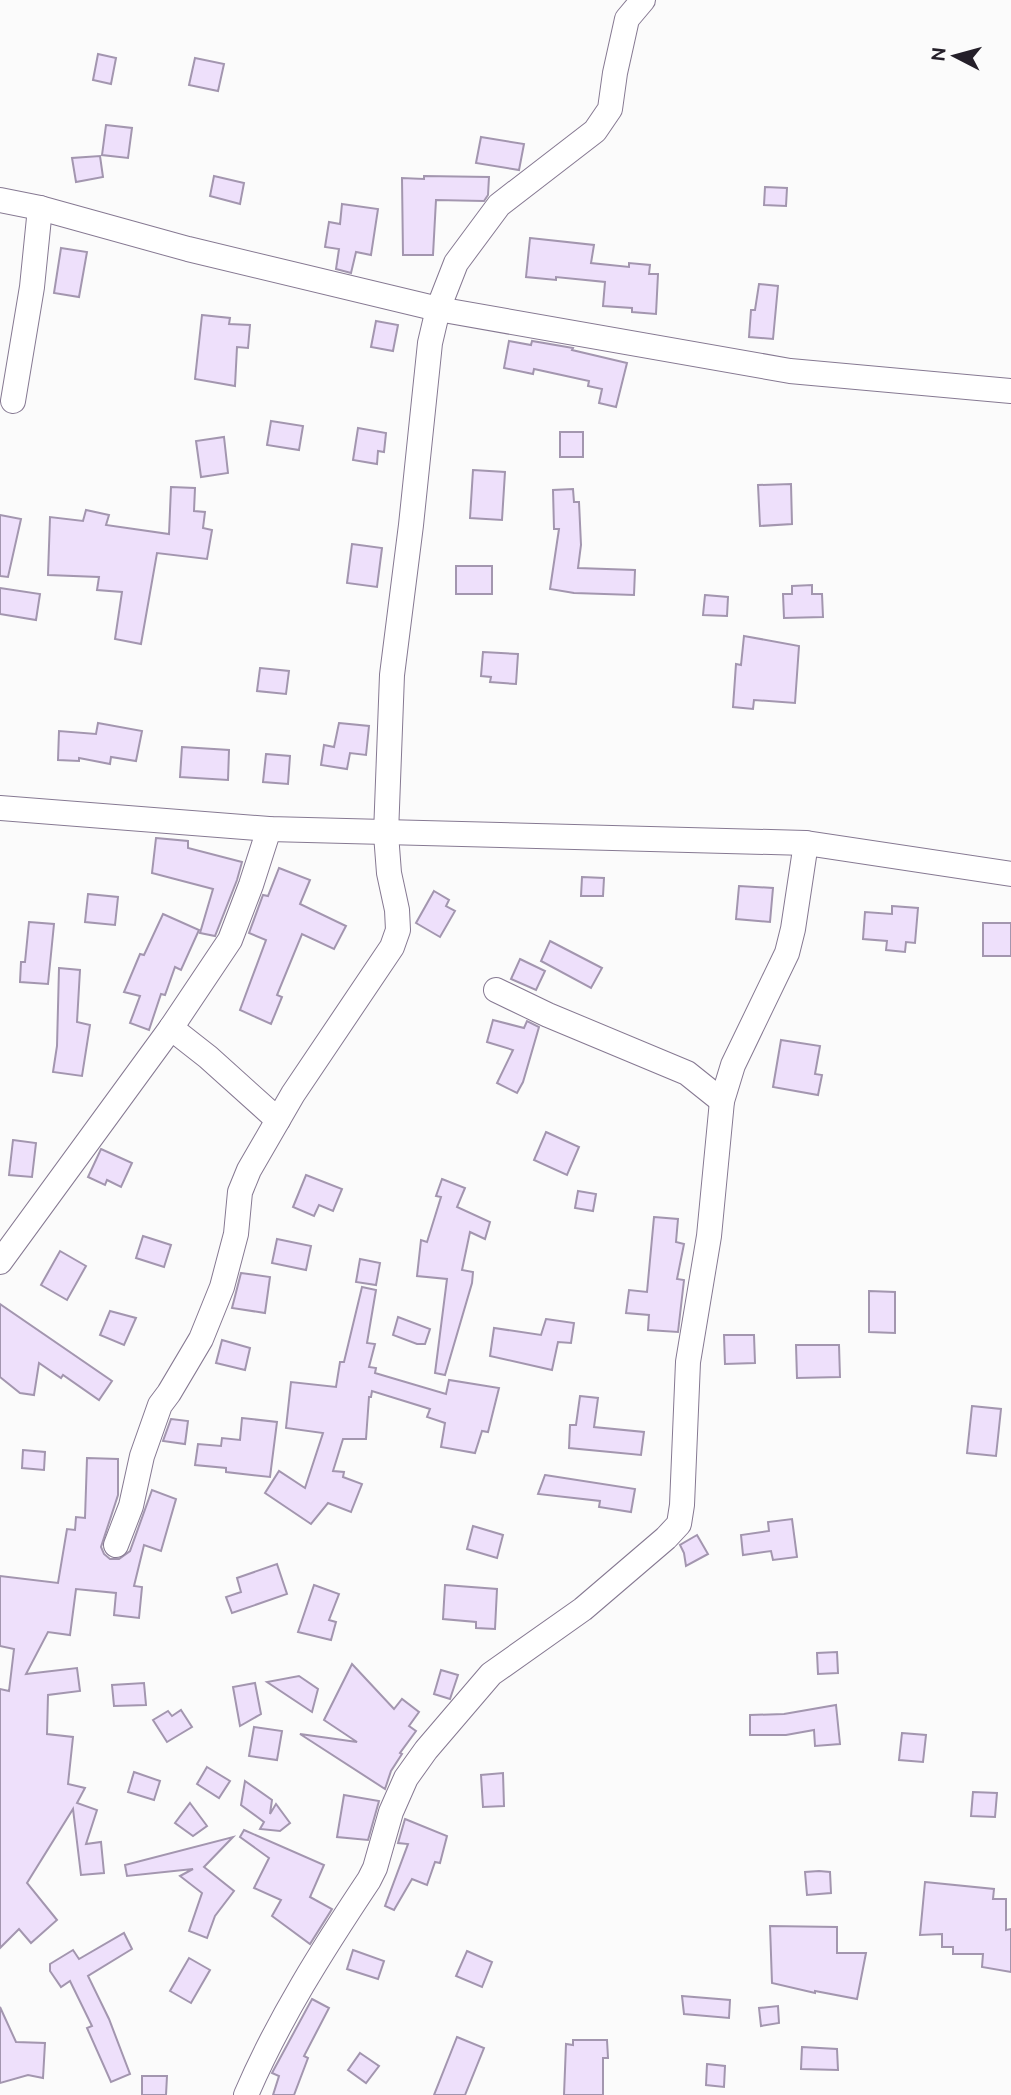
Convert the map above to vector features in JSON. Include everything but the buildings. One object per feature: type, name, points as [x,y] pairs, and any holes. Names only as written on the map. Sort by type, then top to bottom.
[{"type":"street","points":[[116,1545],[131,1506],[142,1456],[160,1405],[201,1339],[222,1287],[236,1234],[240,1192],[249,1170],[306,1074],[392,947],[398,930],[386,834],[392,675],[430,343],[438,309],[456,263],[499,205],[595,131],[610,109],[628,19],[643,0]]},
{"type":"street","points":[[0,200],[40,208],[188,249],[438,309],[790,370],[1011,391]]},
{"type":"street","points":[[13,401],[32,287],[40,208]]},
{"type":"street","points":[[0,808],[269,829],[806,843],[1011,874]]},
{"type":"street","points":[[0,1262],[171,1028],[230,940],[269,829]]},
{"type":"street","points":[[246,2095],[265,2050],[302,1982],[375,1868],[396,1801],[407,1777],[426,1750],[491,1674],[583,1609],[679,1524],[688,1362],[709,1236],[722,1101],[733,1065],[787,953],[806,843]]},
{"type":"street","points":[[496,990],[548,1015],[687,1073],[722,1101]]},
{"type":"street","points":[[171,1028],[208,1057],[278,1120]]}]
